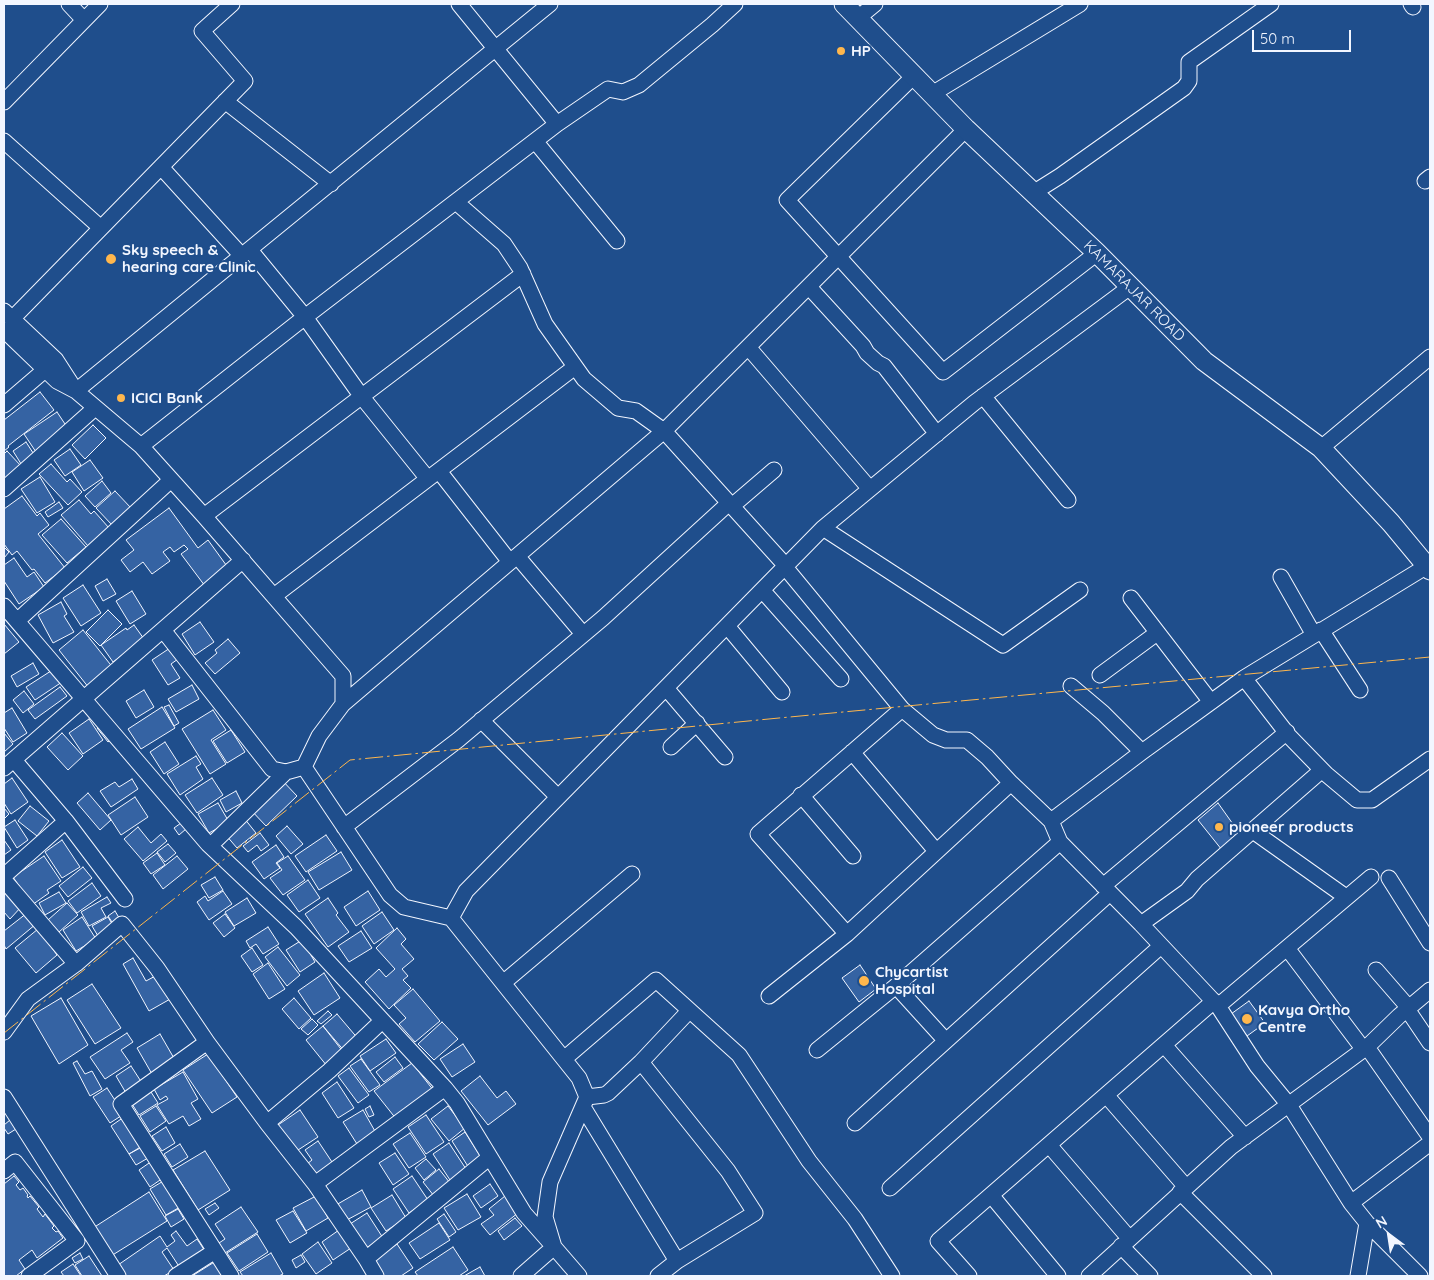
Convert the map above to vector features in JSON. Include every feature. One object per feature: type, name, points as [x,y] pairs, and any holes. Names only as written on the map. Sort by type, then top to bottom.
[{"type":"main road","name":"KAMARAJAR ROAD","points":[[844,4],[966,129],[1097,253],[1204,361],[1321,448],[1391,523],[1429,568]]},
{"type":"street","points":[[69,4],[84,20]]},
{"type":"street","points":[[4,102],[100,4]]},
{"type":"street","points":[[6,320],[101,228],[245,81],[202,31],[232,4]]},
{"type":"street","points":[[459,4],[557,124]]},
{"type":"street","points":[[76,391],[550,4]]},
{"type":"street","points":[[141,446],[305,317],[557,124],[608,89],[623,92],[639,85],[735,4]]},
{"type":"street","points":[[858,18],[875,4]]},
{"type":"street","points":[[932,94],[1079,4]]},
{"type":"street","points":[[1033,193],[1184,88],[1189,82],[1189,62],[1271,4]]},
{"type":"street","points":[[914,76],[787,200],[943,372],[1097,253]]},
{"type":"street","points":[[225,101],[331,184]]},
{"type":"street","points":[[163,630],[272,769],[286,772],[304,767],[319,736],[343,704],[664,432],[966,129]]},
{"type":"street","points":[[535,141],[617,241]]},
{"type":"street","points":[[4,142],[101,228]]},
{"type":"street","points":[[161,167],[246,253],[305,317],[362,396],[433,475],[584,634]]},
{"type":"street","points":[[456,202],[504,244],[523,274],[545,324],[584,379],[618,408],[636,411],[664,432],[786,566],[902,709],[933,736],[946,740],[967,740],[987,757],[1051,821],[1060,842],[1216,1004],[1258,1066],[1289,1105],[1351,1203],[1367,1223],[1420,1276]]},
{"type":"street","points":[[204,516],[523,274]]},
{"type":"street","points":[[808,286],[863,346],[867,353],[878,364],[884,366],[937,434]]},
{"type":"street","points":[[451,918],[466,891],[823,528],[983,396],[1130,287]]},
{"type":"street","points":[[6,320],[57,381],[76,391],[141,446],[243,560],[343,676],[343,704]]},
{"type":"street","points":[[6,320],[56,360],[76,391]]},
{"type":"street","points":[[748,348],[870,489]]},
{"type":"street","points":[[1321,448],[1430,357]]},
{"type":"street","points":[[274,596],[575,367]]},
{"type":"street","points":[[4,405],[46,369]]},
{"type":"street","points":[[983,396],[1068,500]]},
{"type":"street","points":[[4,490],[96,408]]},
{"type":"street","points":[[344,828],[481,720],[584,634],[731,504],[774,470]]},
{"type":"street","points":[[17,621],[171,480]]},
{"type":"street","points":[[823,528],[1003,645],[1080,590]]},
{"type":"street","points":[[126,899],[66,821],[9,764],[243,560]]},
{"type":"street","points":[[1051,821],[1244,678],[1429,568]]},
{"type":"street","points":[[1282,577],[1318,633],[1360,690]]},
{"type":"street","points":[[762,590],[841,679]]},
{"type":"street","points":[[1131,598],[1211,702]]},
{"type":"street","points":[[4,606],[210,846],[296,927],[446,1088],[524,1213],[579,1276]]},
{"type":"street","points":[[727,626],[782,692]]},
{"type":"street","points":[[1100,675],[1157,633]]},
{"type":"street","points":[[1244,678],[1287,732],[1322,770],[1357,800],[1372,800],[1430,759]]},
{"type":"street","points":[[1071,686],[1103,713],[1142,752]]},
{"type":"street","points":[[666,688],[725,757]]},
{"type":"street","points":[[847,934],[758,834],[902,709]]},
{"type":"street","points":[[481,720],[558,798]]},
{"type":"street","points":[[671,747],[697,723]]},
{"type":"street","points":[[855,1123],[946,1041],[1107,889],[1287,732]]},
{"type":"street","points":[[852,752],[936,851]]},
{"type":"street","points":[[304,767],[390,895],[404,907],[451,918],[580,1078],[585,1102],[677,1261]]},
{"type":"street","points":[[1141,924],[1188,891],[1197,879],[1322,770]]},
{"type":"street","points":[[210,846],[286,772]]},
{"type":"street","points":[[769,996],[847,934],[936,851],[995,800],[1011,783]]},
{"type":"street","points":[[801,795],[853,856]]},
{"type":"street","points":[[4,876],[66,821]]},
{"type":"street","points":[[1253,830],[1346,897]]},
{"type":"street","points":[[816,1050],[896,986],[1060,842]]},
{"type":"street","points":[[503,983],[632,874]]},
{"type":"street","points":[[969,1276],[938,1241],[1164,1045],[1287,948],[1370,877]]},
{"type":"street","points":[[1389,878],[1430,943]]},
{"type":"street","points":[[4,880],[76,964]]},
{"type":"street","points":[[4,1032],[28,999],[76,964],[122,924],[157,968],[207,1042],[267,1123],[315,1184],[376,1276]]},
{"type":"street","points":[[890,1188],[1162,946]]},
{"type":"street","points":[[1287,948],[1366,1048],[1430,1137]]},
{"type":"street","points":[[1376,970],[1408,1009],[1430,1043]]},
{"type":"street","points":[[564,1059],[656,980],[739,1055],[809,1161],[855,1220],[892,1276]]},
{"type":"street","points":[[896,986],[946,1041]]},
{"type":"street","points":[[1089,1276],[1183,1190],[1245,1137],[1366,1048],[1430,990]]},
{"type":"street","points":[[554,1247],[545,1217],[550,1182],[585,1102],[608,1093],[641,1062],[689,1011]]},
{"type":"street","points":[[267,1123],[329,1071],[382,1021]]},
{"type":"street","points":[[207,1042],[121,1104],[231,1276]]},
{"type":"street","points":[[1164,1045],[1245,1137]]},
{"type":"street","points":[[641,1062],[728,1171],[755,1213],[677,1261],[658,1276]]},
{"type":"street","points":[[315,1184],[446,1088]]},
{"type":"street","points":[[1106,1095],[1183,1190],[1264,1276]]},
{"type":"street","points":[[4,1097],[118,1276]]},
{"type":"street","points":[[1351,1203],[1430,1143]]},
{"type":"street","points":[[1048,1145],[1150,1276]]},
{"type":"street","points":[[366,1259],[490,1157]]},
{"type":"street","points":[[4,1171],[15,1162],[78,1241],[29,1276]]},
{"type":"street","points":[[991,1195],[1058,1276]]},
{"type":"street","points":[[1358,1276],[1367,1223]]},
{"type":"street","points":[[521,1276],[554,1247]]},
{"type":"street","points":[[176,1276],[215,1251]]},
{"type":"building","points":[[40,392],[54,410],[4,451],[4,420]]},
{"type":"building","points":[[57,412],[69,430],[36,452],[24,434]]},
{"type":"building","points":[[93,425],[106,438],[85,459],[72,445]]},
{"type":"building","points":[[26,442],[37,459],[23,467],[13,451]]},
{"type":"building","points":[[70,449],[81,465],[65,476],[54,460]]},
{"type":"building","points":[[7,451],[22,467],[7,481],[4,477],[4,454]]},
{"type":"building","points":[[90,460],[103,478],[84,491],[72,472]]},
{"type":"building","points":[[51,464],[67,482],[70,479],[82,492],[68,505],[39,474]]},
{"type":"building","points":[[40,477],[55,502],[37,513],[21,489]]},
{"type":"building","points":[[102,481],[111,493],[95,507],[85,496]]},
{"type":"building","points":[[115,491],[131,508],[112,525],[96,508]]},
{"type":"building","points":[[22,496],[37,516],[40,513],[49,525],[38,534],[65,568],[45,583],[17,551],[12,555],[4,544],[4,509]]},
{"type":"building","points":[[79,500],[91,514],[94,511],[109,528],[88,546],[61,515]]},
{"type":"building","points":[[59,502],[63,508],[48,517],[45,512]]},
{"type":"building","points":[[169,508],[198,548],[208,540],[229,569],[205,586],[181,554],[188,549],[184,545],[174,552],[170,547],[163,552],[170,561],[152,574],[143,562],[130,572],[121,560],[134,550],[126,540]]},
{"type":"building","points":[[61,519],[86,547],[67,563],[42,535]]},
{"type":"building","points":[[4,547],[9,552],[4,558]]},
{"type":"building","points":[[14,558],[27,577],[34,572],[44,587],[19,604],[4,581],[4,565]]},
{"type":"building","points":[[107,579],[116,594],[103,601],[95,586]]},
{"type":"building","points":[[83,585],[101,613],[81,626],[63,598]]},
{"type":"building","points":[[132,591],[146,614],[130,624],[116,601]]},
{"type":"building","points":[[61,602],[67,614],[64,616],[74,632],[53,643],[38,615]]},
{"type":"building","points":[[108,610],[122,624],[100,646],[86,632]]},
{"type":"building","points":[[200,622],[214,642],[195,655],[182,634]]},
{"type":"building","points":[[4,624],[19,642],[4,654]]},
{"type":"building","points":[[134,625],[144,639],[113,662],[101,645],[126,628],[127,630]]},
{"type":"building","points":[[83,630],[114,669],[89,688],[59,650]]},
{"type":"building","points":[[228,639],[240,653],[215,674],[205,663],[217,653],[215,650]]},
{"type":"building","points":[[170,648],[178,659],[171,664],[180,678],[168,685],[152,660]]},
{"type":"building","points":[[33,663],[39,674],[17,687],[11,676]]},
{"type":"building","points":[[54,669],[62,682],[35,700],[26,687]]},
{"type":"building","points":[[192,685],[199,699],[176,712],[168,699]]},
{"type":"building","points":[[60,687],[67,696],[35,719],[28,710]]},
{"type":"building","points":[[144,690],[154,707],[136,718],[126,701]]},
{"type":"building","points":[[24,691],[34,704],[23,713],[13,700]]},
{"type":"building","points":[[169,705],[179,723],[174,726],[164,707]]},
{"type":"building","points":[[162,707],[175,728],[141,749],[128,729]]},
{"type":"building","points":[[12,708],[27,733],[13,742],[4,728],[4,713]]},
{"type":"building","points":[[213,710],[226,730],[211,740],[226,764],[210,774],[182,729]]},
{"type":"building","points":[[89,719],[103,740],[83,754],[69,733]]},
{"type":"building","points":[[102,724],[114,737],[108,742],[97,728]]},
{"type":"building","points":[[231,730],[245,752],[227,763],[213,741]]},
{"type":"building","points":[[4,733],[13,744],[4,752]]},
{"type":"building","points":[[62,733],[83,756],[68,770],[47,747]]},
{"type":"building","points":[[165,742],[179,764],[164,774],[150,752]]},
{"type":"building","points":[[196,756],[201,764],[196,767],[203,779],[180,795],[167,774]]},
{"type":"building","points":[[12,778],[28,802],[11,814],[4,803],[4,784]]},
{"type":"building","points":[[212,778],[223,795],[197,813],[185,795]]},
{"type":"building","points":[[280,778],[297,796],[266,826],[249,808]]},
{"type":"building","points":[[132,779],[138,789],[111,807],[100,791],[115,782],[119,787]]},
{"type":"building","points":[[236,791],[242,803],[226,812],[220,800]]},
{"type":"building","points":[[88,793],[111,820],[100,830],[77,803]]},
{"type":"building","points":[[135,797],[148,817],[121,835],[108,815]]},
{"type":"building","points":[[218,803],[229,822],[209,833],[198,814]]},
{"type":"building","name":"pioneer products","points":[[1218,803],[1240,834],[1226,855],[1198,820]]},
{"type":"building","points":[[30,806],[49,821],[37,836],[18,821]]},
{"type":"building","points":[[4,808],[9,814],[4,819]]},
{"type":"building","points":[[244,818],[256,833],[237,848],[225,834]]},
{"type":"building","points":[[15,820],[28,840],[17,848],[4,827]]},
{"type":"building","points":[[181,823],[186,829],[179,835],[174,828]]},
{"type":"building","points":[[287,826],[303,844],[291,854],[276,836]]},
{"type":"building","points":[[138,827],[151,843],[161,834],[167,841],[143,861],[124,839]]},
{"type":"building","points":[[260,833],[269,845],[261,851],[257,845],[248,852],[243,846]]},
{"type":"building","points":[[326,835],[337,851],[306,872],[295,856]]},
{"type":"building","points":[[4,840],[11,850],[4,855]]},
{"type":"building","points":[[62,840],[80,867],[62,878],[45,852]]},
{"type":"building","points":[[168,844],[176,853],[165,862],[157,852]]},
{"type":"building","points":[[276,845],[284,857],[276,863],[280,868],[264,879],[252,862]]},
{"type":"building","points":[[341,852],[352,870],[319,890],[308,872]]},
{"type":"building","points":[[157,853],[165,865],[151,874],[143,863]]},
{"type":"building","points":[[44,856],[61,881],[47,890],[49,893],[32,905],[13,877]]},
{"type":"building","points":[[177,856],[188,869],[163,889],[153,875]]},
{"type":"building","points":[[288,856],[305,880],[283,895],[270,878],[282,870],[277,863]]},
{"type":"building","points":[[83,867],[92,878],[68,897],[59,886]]},
{"type":"building","points":[[215,877],[223,890],[209,898],[201,885]]},
{"type":"building","points":[[308,880],[320,898],[299,912],[287,895]]},
{"type":"building","points":[[92,883],[101,896],[77,913],[68,901]]},
{"type":"building","points":[[4,888],[22,906],[10,919],[4,912]]},
{"type":"building","points":[[223,891],[232,904],[209,920],[197,902],[205,896],[208,901]]},
{"type":"building","points":[[368,891],[380,910],[356,926],[344,907]]},
{"type":"building","points":[[59,892],[66,903],[45,915],[39,903]]},
{"type":"building","points":[[107,897],[111,903],[101,908],[106,917],[89,926],[81,912]]},
{"type":"building","points":[[247,898],[256,913],[234,926],[225,912]]},
{"type":"building","points":[[328,898],[338,913],[336,915],[349,932],[328,947],[305,914]]},
{"type":"building","points":[[67,903],[78,915],[59,932],[48,920]]},
{"type":"building","points":[[115,911],[121,921],[114,925],[108,916]]},
{"type":"building","points":[[382,912],[394,930],[374,944],[362,926]]},
{"type":"building","points":[[27,913],[36,924],[6,949],[4,945],[4,931]]},
{"type":"building","points":[[225,914],[235,928],[224,937],[213,923]]},
{"type":"building","points":[[82,917],[96,939],[76,951],[63,930]]},
{"type":"building","points":[[108,917],[114,927],[98,936],[92,926]]},
{"type":"building","points":[[268,927],[279,944],[263,954],[256,944],[250,948],[246,941]]},
{"type":"building","points":[[397,928],[406,939],[401,944],[414,959],[402,969],[408,976],[403,980],[411,988],[389,1009],[365,982],[379,969],[386,977],[395,969],[376,948]]},
{"type":"building","points":[[38,929],[57,955],[36,973],[15,948]]},
{"type":"building","points":[[361,931],[372,948],[349,962],[338,946]]},
{"type":"building","points":[[302,940],[315,962],[300,972],[286,950]]},
{"type":"building","points":[[278,947],[300,975],[287,986],[265,957]]},
{"type":"building","points":[[252,948],[263,965],[252,972],[241,956]]},
{"type":"building","points":[[133,958],[146,981],[159,974],[172,998],[149,1011],[123,964]]},
{"type":"building","points":[[268,963],[285,989],[269,999],[253,974]]},
{"type":"building","points":[[860,965],[876,989],[859,1002],[842,978]]},
{"type":"building","points":[[324,973],[340,998],[314,1015],[298,991]]},
{"type":"building","points":[[92,984],[121,1028],[95,1044],[67,1000]]},
{"type":"building","points":[[413,989],[440,1021],[415,1042],[399,1024],[406,1018],[394,1005]]},
{"type":"building","points":[[61,998],[88,1045],[59,1064],[31,1016]]},
{"type":"building","points":[[294,998],[311,1018],[299,1029],[282,1009]]},
{"type":"building","points":[[1249,1001],[1265,1023],[1247,1036],[1231,1014]]},
{"type":"building","points":[[328,1011],[332,1015],[321,1024],[317,1021]]},
{"type":"building","points":[[337,1014],[360,1041],[346,1053],[323,1026]]},
{"type":"building","points":[[312,1019],[318,1025],[308,1035],[301,1029]]},
{"type":"building","points":[[442,1022],[458,1039],[434,1060],[418,1044]]},
{"type":"building","points":[[323,1026],[344,1053],[327,1066],[306,1040]]},
{"type":"building","points":[[127,1033],[133,1042],[121,1050],[130,1063],[105,1079],[90,1057]]},
{"type":"building","points":[[160,1034],[175,1060],[152,1074],[137,1048]]},
{"type":"building","points":[[386,1039],[396,1053],[370,1071],[360,1056]]},
{"type":"building","points":[[463,1044],[475,1062],[452,1077],[440,1059]]},
{"type":"building","points":[[208,1054],[237,1097],[212,1113],[183,1070]]},
{"type":"building","points":[[395,1057],[403,1068],[384,1082],[376,1072]]},
{"type":"building","points":[[361,1059],[380,1085],[369,1092],[350,1066]]},
{"type":"building","points":[[77,1061],[85,1074],[92,1071],[102,1089],[90,1096],[73,1063]]},
{"type":"building","points":[[412,1063],[434,1091],[397,1120],[374,1091]]},
{"type":"building","points":[[131,1066],[142,1083],[126,1093],[116,1076]]},
{"type":"building","points":[[349,1068],[369,1095],[358,1103],[338,1076]]},
{"type":"building","points":[[183,1072],[198,1099],[191,1103],[201,1119],[189,1126],[183,1116],[169,1124],[157,1105],[168,1099],[166,1096],[160,1100],[154,1089]]},
{"type":"building","points":[[480,1076],[497,1098],[506,1091],[516,1104],[488,1125],[461,1091]]},
{"type":"building","points":[[337,1082],[354,1108],[338,1118],[322,1093]]},
{"type":"building","points":[[107,1088],[124,1114],[110,1123],[93,1097]]},
{"type":"building","points":[[151,1092],[158,1103],[139,1115],[132,1104]]},
{"type":"building","points":[[156,1106],[166,1121],[150,1132],[140,1116]]},
{"type":"building","points":[[370,1106],[374,1115],[369,1117],[365,1109]]},
{"type":"building","points":[[448,1106],[465,1128],[449,1141],[431,1119]]},
{"type":"building","points":[[300,1110],[318,1137],[295,1152],[278,1125]]},
{"type":"building","points":[[363,1110],[376,1133],[357,1144],[343,1122]]},
{"type":"building","points":[[426,1115],[444,1142],[426,1154],[408,1127]]},
{"type":"building","points":[[124,1117],[142,1146],[129,1154],[111,1126]]},
{"type":"building","points":[[10,1120],[16,1129],[8,1134],[4,1125]]},
{"type":"building","points":[[166,1127],[175,1143],[162,1151],[152,1136]]},
{"type":"building","points":[[465,1132],[482,1159],[469,1168],[452,1141]]},
{"type":"building","points":[[410,1133],[426,1157],[409,1168],[393,1144]]},
{"type":"building","points":[[318,1141],[334,1165],[316,1177],[307,1164],[312,1160],[305,1150]]},
{"type":"building","points":[[449,1143],[466,1169],[450,1180],[433,1154]]},
{"type":"building","points":[[180,1144],[188,1157],[172,1167],[164,1154]]},
{"type":"building","points":[[142,1147],[148,1158],[136,1165],[129,1154]]},
{"type":"building","points":[[205,1151],[230,1190],[198,1210],[173,1170]]},
{"type":"building","points":[[395,1153],[409,1174],[393,1185],[379,1163]]},
{"type":"building","points":[[426,1159],[436,1170],[424,1180],[415,1168]]},
{"type":"building","points":[[152,1161],[163,1178],[150,1187],[139,1170]]},
{"type":"building","points":[[439,1169],[450,1183],[434,1196],[423,1182]]},
{"type":"building","points":[[14,1176],[19,1182],[16,1185],[20,1190],[23,1188],[28,1198],[30,1196],[39,1207],[37,1209],[43,1217],[45,1214],[54,1226],[52,1228],[56,1232],[58,1231],[63,1238],[37,1258],[32,1250],[19,1260],[25,1269],[16,1276],[4,1276],[4,1184]]},
{"type":"building","points":[[412,1176],[428,1200],[409,1213],[393,1189]]},
{"type":"building","points":[[165,1180],[180,1207],[166,1215],[150,1189]]},
{"type":"building","points":[[490,1184],[498,1196],[481,1208],[473,1196]]},
{"type":"building","points":[[362,1190],[371,1207],[345,1221],[336,1205]]},
{"type":"building","points":[[149,1192],[167,1221],[111,1256],[93,1228]]},
{"type":"building","points":[[467,1194],[481,1217],[458,1230],[444,1208]]},
{"type":"building","points":[[392,1195],[406,1218],[386,1231],[371,1208]]},
{"type":"building","points":[[316,1196],[328,1218],[306,1231],[293,1208]]},
{"type":"building","points":[[505,1196],[518,1213],[490,1235],[481,1224],[494,1215],[489,1209]]},
{"type":"building","points":[[215,1203],[219,1208],[209,1215],[205,1209]]},
{"type":"building","points":[[241,1207],[258,1232],[225,1253],[219,1243],[225,1239],[215,1224]]},
{"type":"building","points":[[178,1209],[184,1219],[171,1227],[165,1216]]},
{"type":"building","points":[[293,1211],[307,1233],[290,1243],[276,1220]]},
{"type":"building","points":[[367,1213],[383,1238],[366,1248],[350,1224]]},
{"type":"building","points":[[444,1214],[456,1232],[449,1237],[437,1219]]},
{"type":"building","points":[[515,1218],[522,1226],[504,1240],[498,1231]]},
{"type":"building","points":[[439,1223],[450,1240],[420,1259],[409,1243]]},
{"type":"building","points":[[339,1230],[351,1248],[333,1260],[322,1242]]},
{"type":"building","points":[[176,1231],[187,1246],[197,1239],[205,1251],[180,1268],[167,1248],[162,1252],[174,1270],[164,1276],[125,1276],[118,1265],[160,1236],[167,1247],[175,1241],[171,1235]]},
{"type":"building","points":[[257,1234],[268,1252],[239,1271],[227,1253]]},
{"type":"building","points":[[318,1242],[332,1263],[316,1274],[302,1254]]},
{"type":"building","points":[[397,1244],[413,1268],[401,1276],[383,1276],[373,1260]]},
{"type":"building","points":[[453,1247],[468,1270],[459,1276],[418,1276],[415,1272]]},
{"type":"building","points":[[80,1253],[83,1259],[75,1263],[72,1258]]},
{"type":"building","points":[[271,1253],[283,1274],[279,1276],[243,1276],[240,1272]]},
{"type":"building","points":[[301,1255],[305,1262],[296,1268],[292,1260]]},
{"type":"building","points":[[89,1256],[102,1276],[82,1276],[75,1265]]},
{"type":"building","points":[[216,1261],[226,1276],[192,1276]]},
{"type":"building","points":[[73,1264],[81,1276],[64,1276],[61,1272]]},
{"type":"building","points":[[480,1267],[485,1276],[464,1276]]},
{"type":"power","points":[[4,1033],[350,760],[1430,657]]},
{"type":"place","name":"HP","points":[[841,51]]},
{"type":"place","name":"Sky speech & hearing care Clinic","points":[[111,259]]},
{"type":"place","name":"ICICI Bank","points":[[121,398]]},
{"type":"place","name":"pioneer products","points":[[1219,827]]},
{"type":"place","name":"Chycartist Hospital","points":[[864,981]]},
{"type":"place","name":"Kavya Ortho Centre","points":[[1247,1019]]}]
